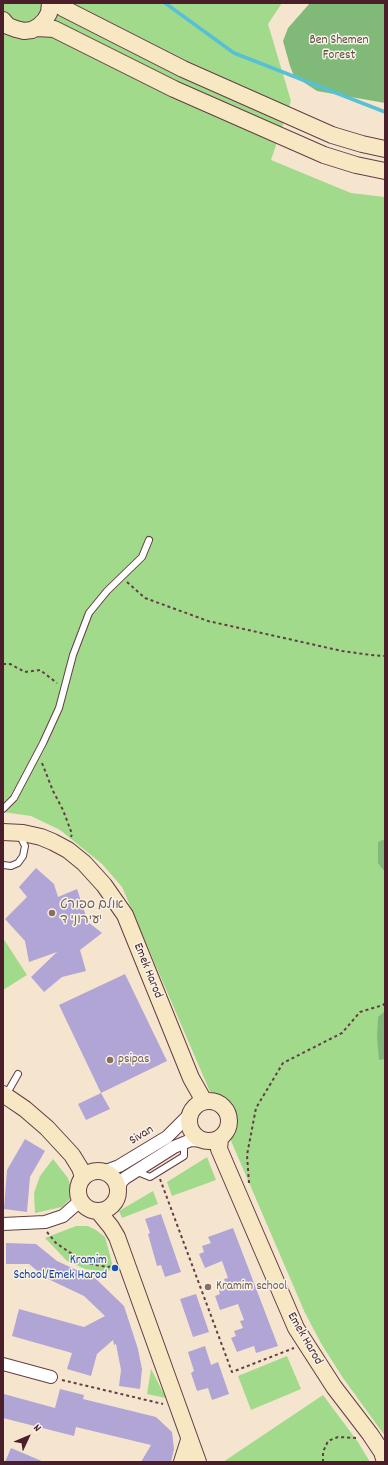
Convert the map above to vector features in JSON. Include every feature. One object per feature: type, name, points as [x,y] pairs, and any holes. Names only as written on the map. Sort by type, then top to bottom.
[{"type":"street","points":[[36,28],[48,16],[50,3]]},
{"type":"street","points":[[56,3],[76,15],[183,70],[332,135],[385,149]]},
{"type":"street","points":[[3,20],[8,26],[20,30],[36,28],[54,29],[174,89],[324,155],[356,165],[385,171]]},
{"type":"street","name":"Emek Harod","points":[[7,832],[41,837],[68,850],[84,863],[104,885],[125,915],[191,1078],[204,1102]]},
{"type":"street","points":[[4,1095],[25,1109],[48,1128],[72,1154],[82,1172],[83,1177],[80,1182],[78,1189],[80,1201],[85,1207],[98,1212],[105,1210],[115,1203],[118,1197],[117,1183],[108,1173],[90,1173],[80,1182]]},
{"type":"street","points":[[213,1101],[219,1104],[227,1113],[229,1120],[225,1133],[220,1138],[211,1141],[204,1141],[198,1138],[190,1129],[188,1122],[189,1115],[193,1109],[198,1104],[204,1102],[213,1101]]},
{"type":"street","name":"Sivan","points":[[103,1172],[119,1166],[167,1137],[189,1115]]},
{"type":"street","name":"Emek Harod","points":[[220,1138],[220,1149],[288,1312],[305,1343],[334,1387],[382,1452],[385,1462]]},
{"type":"street","name":"Sivan","points":[[118,1190],[121,1182],[174,1147],[191,1140],[204,1141]]},
{"type":"street","points":[[3,1224],[39,1222],[63,1216],[80,1201]]},
{"type":"street","points":[[98,1212],[111,1227],[117,1237],[198,1462]]},
{"type":"street","points":[[3,1364],[51,1377]]},
{"type":"street","points":[[182,1462],[189,1440]]},
{"type":"lane","points":[[3,809],[14,798],[39,753],[59,708],[73,654],[89,613],[107,591],[142,557],[149,540]]},
{"type":"lane","points":[[3,865],[11,866],[18,863],[25,851],[22,838],[7,832]]},
{"type":"lane","points":[[4,1095],[18,1074]]},
{"type":"lane","points":[[135,1172],[150,1177],[158,1173],[184,1156],[184,1142]]},
{"type":"path","points":[[122,577],[145,598],[208,621],[342,651],[385,656]]},
{"type":"path","points":[[3,664],[10,664],[25,672],[40,670],[64,688]]},
{"type":"path","points":[[39,753],[53,791],[63,810],[72,834],[68,850]]},
{"type":"path","points":[[237,1190],[249,1184],[247,1155],[256,1108],[283,1063],[342,1033],[360,1012],[383,1005],[385,1003]]},
{"type":"path","points":[[158,1173],[232,1372],[305,1343]]},
{"type":"path","points":[[39,1222],[56,1243],[75,1256],[91,1264],[107,1266],[127,1265]]},
{"type":"path","points":[[51,1377],[178,1407]]},
{"type":"path","points":[[323,1462],[323,1452],[328,1441],[338,1437],[350,1437],[375,1442]]},
{"type":"green space","points":[[3,3],[282,3],[268,24],[291,101],[271,160],[351,193],[385,197],[385,1436],[343,1378],[322,1345],[305,1313],[122,887],[102,864],[60,830],[31,816],[3,812]]},
{"type":"green space","name":"Ben Shemen Forest","points":[[310,3],[385,3],[385,103],[317,91],[294,76],[283,41],[288,28]]},
{"type":"green space","points":[[385,839],[385,872],[378,863],[378,842]]},
{"type":"green space","points":[[3,938],[27,975],[3,990]]},
{"type":"green space","points":[[385,1011],[385,1059],[379,1060],[377,1037],[378,1017]]},
{"type":"green space","points":[[207,1157],[216,1180],[172,1196],[167,1182]]},
{"type":"green space","points":[[53,1159],[68,1178],[71,1188],[71,1198],[62,1207],[35,1213],[34,1193],[40,1176]]},
{"type":"green space","points":[[153,1191],[158,1204],[122,1218],[119,1211]]},
{"type":"green space","points":[[76,1226],[88,1226],[105,1237],[114,1270],[100,1271],[85,1269],[67,1261],[45,1238]]},
{"type":"green space","points":[[287,1356],[301,1389],[251,1410],[238,1376]]},
{"type":"green space","points":[[151,1369],[166,1398],[147,1394]]},
{"type":"green space","points":[[323,1395],[358,1442],[370,1462],[223,1462]]},
{"type":"building","points":[[36,868],[54,884],[58,897],[77,889],[88,922],[102,933],[80,950],[86,971],[62,977],[44,992],[31,977],[57,952],[29,962],[25,941],[5,919],[27,897],[19,887]]},
{"type":"building","points":[[125,974],[167,1061],[101,1093],[59,1005]]},
{"type":"building","points":[[101,1093],[110,1109],[86,1120],[78,1104]]},
{"type":"building","points":[[25,1139],[45,1151],[30,1177],[27,1212],[4,1209],[7,1170]]},
{"type":"building","points":[[161,1214],[181,1272],[165,1277],[161,1265],[157,1266],[148,1234],[150,1233],[145,1219]]},
{"type":"building","points":[[233,1228],[278,1346],[256,1353],[254,1346],[237,1352],[231,1338],[236,1336],[234,1331],[243,1328],[240,1321],[244,1320],[238,1304],[220,1310],[215,1296],[220,1294],[218,1288],[226,1285],[224,1279],[228,1278],[222,1261],[205,1268],[199,1254],[204,1252],[202,1246],[211,1243],[208,1237]]},
{"type":"building","points":[[6,1243],[36,1244],[57,1261],[96,1279],[124,1306],[138,1349],[142,1369],[140,1389],[119,1386],[121,1370],[116,1344],[114,1345],[113,1340],[97,1354],[91,1376],[67,1369],[72,1353],[12,1336],[19,1309],[84,1327],[105,1316],[84,1296],[46,1278],[29,1264],[6,1264]]},
{"type":"building","points":[[196,1294],[209,1332],[193,1337],[180,1299]]},
{"type":"building","points":[[205,1346],[211,1365],[218,1362],[229,1394],[212,1400],[208,1388],[197,1391],[191,1373],[194,1371],[188,1352]]},
{"type":"building","points":[[60,1389],[84,1395],[83,1399],[156,1417],[172,1432],[174,1449],[171,1462],[141,1462],[151,1445],[76,1427],[74,1436],[3,1418],[4,1394],[55,1408]]},
{"type":"building","points":[[11,1448],[44,1462],[5,1462]]},
{"type":"waterway","points":[[165,3],[234,53],[385,112]]},
{"type":"place","name":"אולם ספורט עירוני ד'","points":[[52,913]]},
{"type":"place","name":"psipas","points":[[110,1060]]},
{"type":"place","name":"Kramim School/Emek Harod","points":[[115,1268]]},
{"type":"place","name":"Kramim school","points":[[208,1287]]}]
